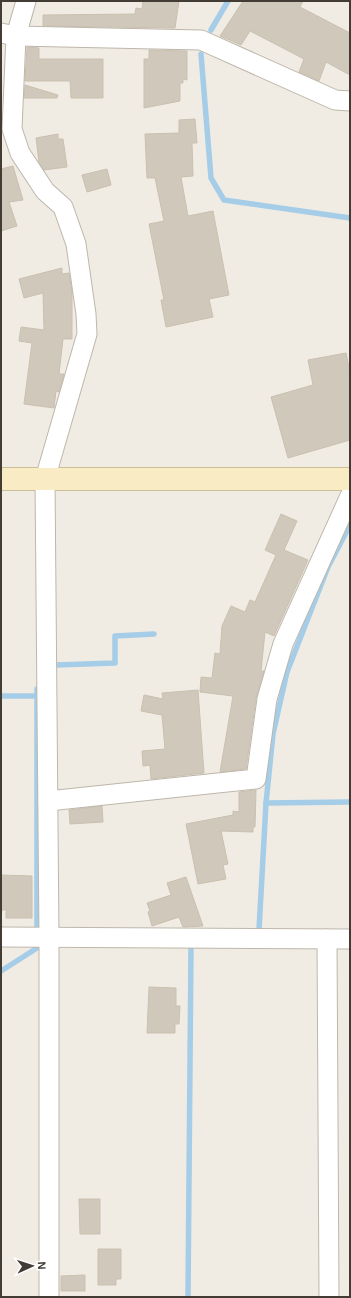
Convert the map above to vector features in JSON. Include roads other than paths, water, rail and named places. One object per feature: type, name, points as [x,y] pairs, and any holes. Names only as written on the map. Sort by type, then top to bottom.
[{"type":"street","points":[[26,1],[8,35],[12,129],[20,153],[45,191],[63,207],[76,244],[86,314],[87,334],[46,479],[49,937],[49,1297]]},
{"type":"street","points":[[8,35],[201,40],[335,100],[350,101]]},
{"type":"street","points":[[1,479],[350,478]]},
{"type":"street","points":[[48,801],[256,779],[266,699],[283,644],[350,496]]},
{"type":"street","points":[[1,937],[250,937],[350,939]]},
{"type":"street","points":[[327,939],[329,1297]]},
{"type":"waterway","points":[[211,30],[228,1]]},
{"type":"waterway","points":[[201,54],[211,178],[224,200],[350,218]]},
{"type":"waterway","points":[[259,930],[266,803],[273,734],[287,672],[328,567],[349,527]]},
{"type":"waterway","points":[[56,665],[115,663],[115,636],[154,634]]},
{"type":"waterway","points":[[37,689],[37,929]]},
{"type":"waterway","points":[[1,696],[37,696]]},
{"type":"waterway","points":[[266,803],[350,802]]},
{"type":"waterway","points":[[188,1297],[191,947]]},
{"type":"waterway","points":[[1,971],[37,948]]}]
